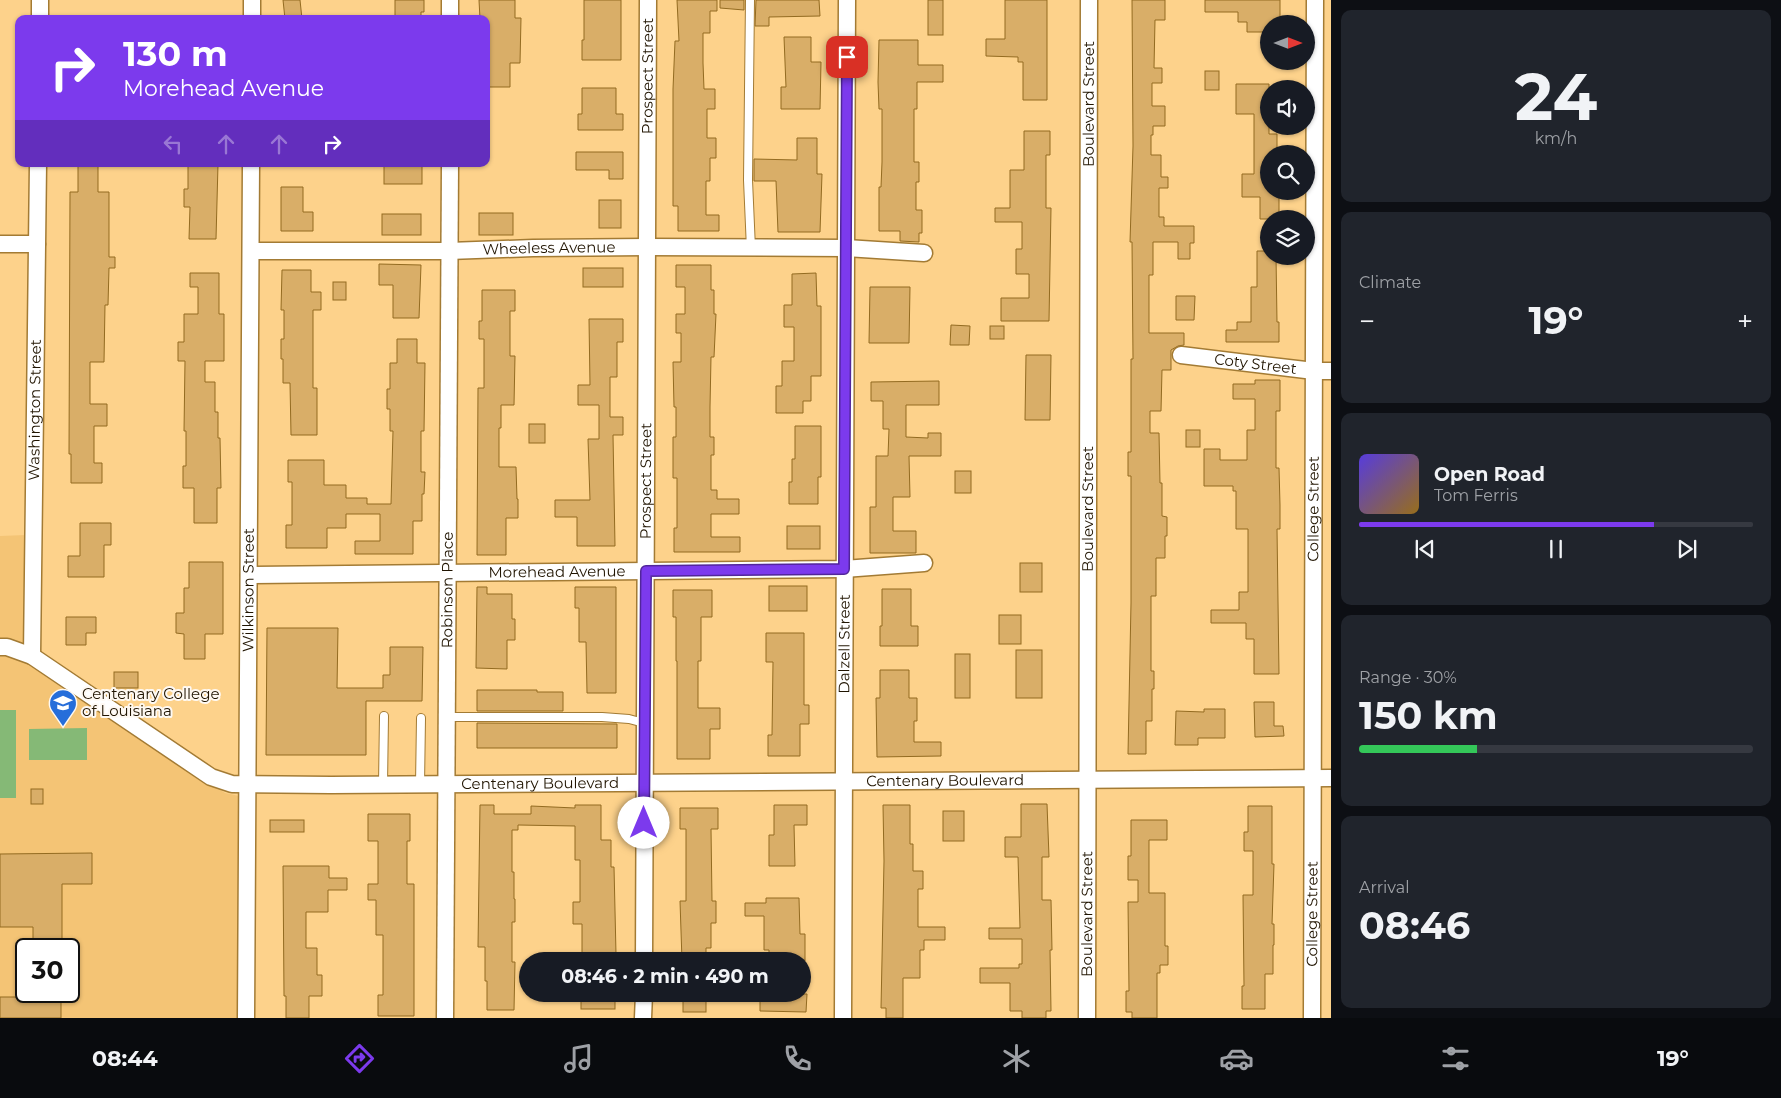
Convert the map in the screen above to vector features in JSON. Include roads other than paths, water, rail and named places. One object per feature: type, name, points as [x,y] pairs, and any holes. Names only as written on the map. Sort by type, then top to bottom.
[{"type":"street","points":[[40,0],[40,15]]},
{"type":"street","points":[[252,0],[252,15]]},
{"type":"street","points":[[450,0],[450,15]]},
{"type":"street","name":"Prospect Street","points":[[644,952],[648,0]]},
{"type":"street","name":"Dalzell Street","points":[[842,1018],[847,0]]},
{"type":"street","name":"Boulevard Street","points":[[1087,1018],[1089,0]]},
{"type":"street","name":"College Street","points":[[1312,1018],[1315,0]]},
{"type":"street","name":"Washington Street","points":[[32,656],[38,167]]},
{"type":"street","name":"Wilkinson Street","points":[[246,1018],[251,167]]},
{"type":"street","name":"Robinson Place","points":[[445,1018],[450,167]]},
{"type":"street","points":[[0,244],[37,244]]},
{"type":"street","name":"Wheeless Avenue","points":[[251,251],[449,251],[533,248],[846,248],[924,252]]},
{"type":"street","name":"Coty Street","points":[[1181,355],[1314,371],[1331,371]]},
{"type":"street","name":"Morehead Avenue","points":[[249,575],[844,569],[924,563]]},
{"type":"street","name":"Centenary Boulevard","points":[[0,647],[7,647],[32,656],[211,777],[224,783],[247,785],[420,785],[1331,778]]},
{"type":"street","points":[[644,1002],[644,1018]]},
{"type":"lane","points":[[750,0],[748,180],[750,249]]},
{"type":"lane","points":[[383,785],[384,716]]},
{"type":"lane","points":[[446,717],[602,717],[644,723]]},
{"type":"lane","points":[[420,785],[421,718]]},
{"type":"place","name":"Centenary College of Louisiana","points":[[63,727]]}]
